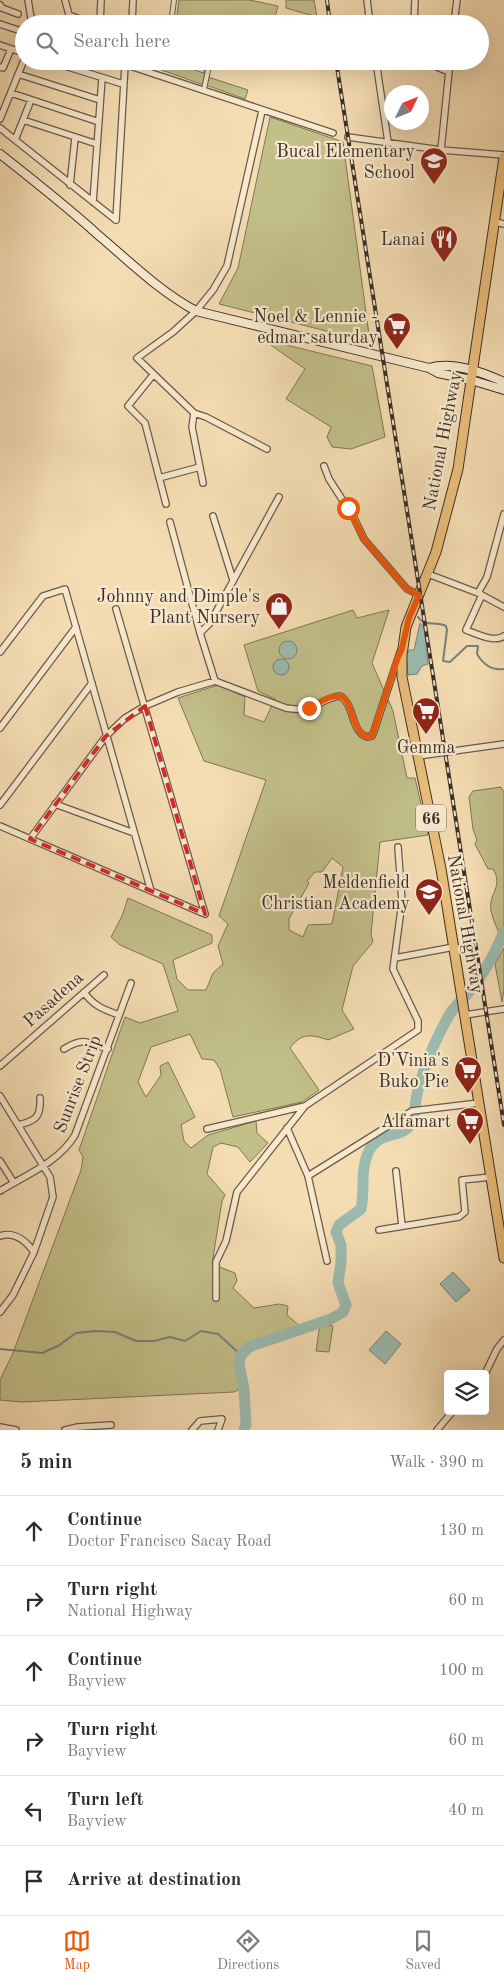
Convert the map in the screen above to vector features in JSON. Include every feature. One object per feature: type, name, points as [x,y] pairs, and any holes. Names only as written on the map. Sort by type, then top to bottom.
[{"type":"main road","points":[[0,154],[146,276],[185,305],[196,310],[429,368],[438,373],[504,390]]},
{"type":"main road","name":"National Highway","points":[[504,156],[500,223],[471,380],[458,468],[436,552],[409,618],[402,648],[402,677],[441,869],[504,1258]]},
{"type":"main road","points":[[429,368],[438,365],[473,370],[504,382]]},
{"type":"street","points":[[28,0],[30,15]]},
{"type":"street","points":[[65,0],[69,15]]},
{"type":"street","points":[[100,15],[101,0]]},
{"type":"street","points":[[132,15],[133,0]]},
{"type":"street","points":[[172,15],[174,0]]},
{"type":"street","points":[[367,0],[369,15]]},
{"type":"street","points":[[414,15],[415,0]]},
{"type":"street","points":[[455,15],[457,0]]},
{"type":"street","points":[[0,5],[2,8],[18,14]]},
{"type":"street","points":[[0,24],[15,29]]},
{"type":"street","points":[[0,45],[15,50]]},
{"type":"street","points":[[0,67],[3,68],[11,49]]},
{"type":"street","points":[[0,120],[20,70]]},
{"type":"street","points":[[77,70],[123,84]]},
{"type":"street","points":[[0,128],[116,220],[124,70]]},
{"type":"street","points":[[143,70],[333,133]]},
{"type":"street","points":[[204,89],[208,70]]},
{"type":"street","points":[[377,70],[388,142]]},
{"type":"street","points":[[441,150],[449,72],[444,70]]},
{"type":"street","points":[[18,74],[100,100]]},
{"type":"street","points":[[92,202],[102,78]]},
{"type":"street","points":[[11,92],[99,122]]},
{"type":"street","points":[[15,140],[31,100]]},
{"type":"street","points":[[262,110],[227,266],[213,290],[196,310],[173,332],[137,358],[194,413],[206,417],[267,450]]},
{"type":"street","points":[[23,120],[97,144]]},
{"type":"street","points":[[348,137],[441,150],[504,156]]},
{"type":"street","points":[[70,185],[75,138]]},
{"type":"street","points":[[153,375],[128,406],[145,423],[166,504]]},
{"type":"street","points":[[194,413],[192,427],[203,482]]},
{"type":"street","points":[[324,466],[329,479],[354,518],[364,539],[407,589],[419,595]]},
{"type":"street","points":[[159,478],[200,467]]},
{"type":"street","points":[[200,633],[210,623],[279,497]]},
{"type":"street","points":[[504,514],[487,577],[466,630],[498,639],[504,636]]},
{"type":"street","points":[[213,516],[233,580]]},
{"type":"street","points":[[170,522],[215,681]]},
{"type":"street","points":[[428,574],[504,607]]},
{"type":"street","points":[[0,652],[42,596],[65,589],[151,891]]},
{"type":"street","points":[[0,826],[205,914],[116,609]]},
{"type":"street","points":[[0,728],[76,626]]},
{"type":"street","points":[[30,839],[106,736],[125,718],[145,706],[187,689],[215,681],[286,708],[297,710],[309,708],[340,696],[347,703],[358,731],[367,737],[372,736],[402,648]]},
{"type":"street","points":[[0,805],[92,683]]},
{"type":"street","points":[[418,756],[504,744]]},
{"type":"street","points":[[55,804],[134,832]]},
{"type":"street","points":[[216,1298],[216,1262],[226,1241],[237,1192],[305,1106],[418,1030],[418,1022],[393,969],[402,902],[398,847]]},
{"type":"street","points":[[395,958],[454,947]]},
{"type":"street","name":"Pasadena","points":[[0,1066],[104,975]]},
{"type":"street","name":"Sunrise Strip","points":[[0,1191],[43,1165],[69,1145],[75,1135],[108,1049],[131,983]]},
{"type":"street","points":[[84,992],[89,1001],[100,1008],[119,1015]]},
{"type":"street","points":[[464,1011],[504,1009]]},
{"type":"street","points":[[64,1049],[76,1042],[84,1041],[108,1049]]},
{"type":"street","points":[[0,1096],[50,1177],[53,1197],[34,1252],[13,1295],[0,1312]]},
{"type":"street","points":[[18,1125],[31,1123],[36,1118],[40,1110],[40,1098]]},
{"type":"street","points":[[308,1176],[415,1110],[479,1103]]},
{"type":"street","points":[[207,1129],[305,1106]]},
{"type":"street","points":[[287,1128],[308,1176],[327,1261]]},
{"type":"street","points":[[0,1160],[14,1183]]},
{"type":"street","points":[[396,1171],[402,1226]]},
{"type":"street","points":[[379,1230],[459,1217],[465,1212],[462,1180],[491,1178]]},
{"type":"street","points":[[0,1236],[8,1234],[18,1237],[28,1244],[34,1252]]},
{"type":"street","points":[[487,1370],[497,1349],[504,1340]]},
{"type":"street","points":[[437,1430],[450,1415]]},
{"type":"street","points":[[192,1430],[200,1421],[222,1419],[218,1430]]},
{"type":"street","points":[[65,1430],[78,1427],[111,1426]]},
{"type":"street","points":[[0,1427],[16,1430]]},
{"type":"highlighted area","points":[[145,706],[205,914],[30,839],[106,736]]},
{"type":"shaded area","points":[[179,0],[250,0],[278,6],[276,15],[177,15]]},
{"type":"shaded area","points":[[286,0],[314,0],[317,15],[310,15],[286,8]]},
{"type":"shaded area","points":[[162,70],[194,70],[204,73],[204,70],[208,71],[204,85]]},
{"type":"shaded area","points":[[208,77],[248,90],[245,99],[206,85]]},
{"type":"shaded area","points":[[270,117],[343,142],[370,342],[219,304],[238,268]]},
{"type":"shaded area","points":[[262,339],[372,366],[385,437],[351,449],[332,447],[327,437],[331,427],[286,399],[305,369]]},
{"type":"shaded area","points":[[353,610],[357,618],[389,610],[372,663],[393,711],[407,778],[415,778],[428,835],[380,842],[371,934],[373,942],[353,966],[342,1010],[354,1029],[328,1040],[311,1036],[302,1037],[290,1048],[319,1090],[302,1102],[233,1117],[220,1069],[214,1060],[202,1059],[190,1034],[151,1047],[138,1082],[146,1097],[161,1075],[160,1066],[168,1062],[195,1117],[181,1125],[184,1141],[191,1148],[208,1135],[256,1121],[257,1133],[268,1143],[250,1162],[238,1147],[221,1143],[213,1147],[207,1174],[225,1195],[222,1201],[212,1264],[235,1273],[237,1281],[233,1288],[254,1308],[279,1304],[288,1306],[287,1315],[302,1328],[266,1340],[248,1349],[242,1355],[239,1362],[240,1389],[234,1392],[22,1402],[0,1400],[0,1380],[13,1353],[81,1170],[83,1157],[79,1150],[125,1017],[140,1023],[178,1011],[163,964],[120,945],[111,937],[122,916],[128,898],[212,935],[212,943],[173,960],[177,979],[188,990],[206,990],[213,973],[223,964],[218,946],[228,924],[219,916],[266,780],[204,761],[178,698],[218,685],[245,697],[244,715],[264,722],[275,699],[258,691],[244,645]],"holes":[[[332,858],[343,867],[332,924],[308,925],[303,937],[289,930],[289,919],[309,883],[307,881],[315,872],[322,872]]]},
{"type":"shaded area","points":[[501,787],[504,792],[504,941],[501,938],[491,911],[497,881],[496,875],[493,869],[488,869],[475,844],[477,840],[473,829],[469,797],[473,791]]},
{"type":"shaded area","points":[[504,948],[504,990],[502,1002],[495,964]]},
{"type":"shaded area","points":[[320,1324],[333,1326],[329,1352],[316,1351]]},
{"type":"water","points":[[420,623],[424,628],[428,664],[422,666],[417,674],[408,675],[406,654],[409,650],[414,650]]},
{"type":"water","points":[[284,641],[292,641],[297,646],[295,657],[284,659],[279,654],[279,646]]},
{"type":"water","points":[[281,659],[287,661],[289,667],[287,673],[281,675],[275,673],[273,667],[275,661]]},
{"type":"water","points":[[453,1272],[470,1290],[456,1302],[440,1284]]},
{"type":"water","points":[[386,1331],[401,1344],[385,1364],[369,1350]]},
{"type":"waterway","points":[[418,617],[427,623],[446,626],[443,661],[450,662],[467,646],[478,646],[477,654],[485,664],[491,668],[504,669]]},
{"type":"waterway","points":[[244,1430],[246,1424],[244,1389],[239,1363],[241,1355],[249,1347],[331,1319],[343,1312],[346,1305],[338,1283],[341,1245],[336,1232],[339,1225],[361,1209],[363,1174],[368,1153],[378,1140],[403,1131],[412,1122],[421,1080],[438,1036],[450,1013],[482,975],[504,932]]},
{"type":"waterway","points":[[0,1349],[42,1353],[58,1346],[76,1333],[96,1331],[115,1332],[136,1341],[154,1341],[170,1337],[185,1341],[201,1331],[218,1334],[241,1355]]},
{"type":"railway","points":[[327,0],[329,15]]},
{"type":"railway","points":[[337,70],[504,1125]]},
{"type":"place","name":"Bucal Elementary School","points":[[434,185]]},
{"type":"place","name":"Lanai","points":[[444,263]]},
{"type":"place","name":"Noel & Lennie - edmar saturday","points":[[397,350]]},
{"type":"place","name":"Johnny and Dimple's Plant Nursery","points":[[279,630]]},
{"type":"place","name":"Gemma","points":[[426,735]]},
{"type":"place","name":"Meldenfield Christian Academy","points":[[429,916]]},
{"type":"place","name":"D'Vinia's Buko Pie","points":[[468,1094]]},
{"type":"place","name":"Alfamart","points":[[470,1145]]},
{"type":"route","points":[[309,708],[340,696],[347,703],[358,731],[363,736],[372,736],[402,648],[409,618],[419,595],[407,589],[364,539],[348,508]]}]
